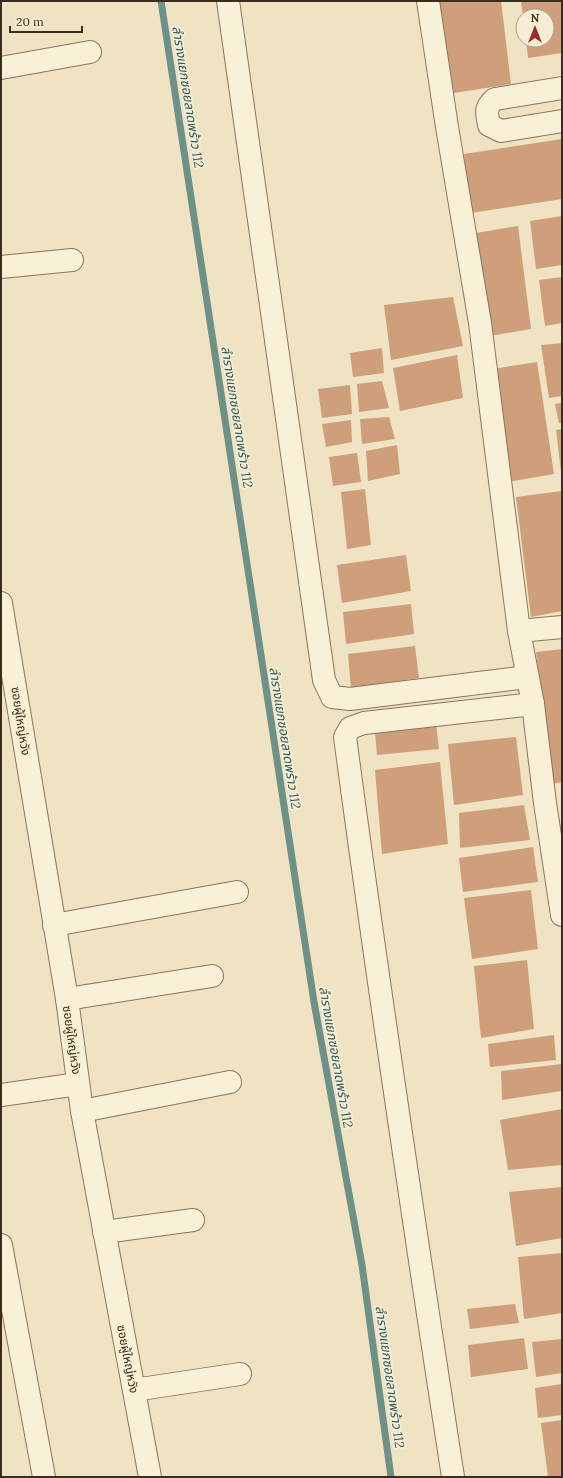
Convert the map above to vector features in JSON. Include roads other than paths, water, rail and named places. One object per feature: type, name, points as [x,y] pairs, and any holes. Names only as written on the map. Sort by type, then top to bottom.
[{"type":"street","points":[[228,1],[324,680],[332,697],[350,699],[527,677]]},
{"type":"street","points":[[428,1],[447,127],[480,323],[519,631],[527,677],[554,801],[562,915]]},
{"type":"street","points":[[1,68],[90,52]]},
{"type":"street","points":[[562,88],[495,99],[486,109],[489,125],[501,131],[562,121]]},
{"type":"street","points":[[1,267],[72,260]]},
{"type":"street","name":"ซอยผู้ใหญ่หวัง","points":[[1,603],[67,999],[82,1111],[150,1477]]},
{"type":"street","points":[[519,631],[562,627]]},
{"type":"street","points":[[454,1477],[413,1219],[371,933],[345,737],[350,728],[364,723],[533,704]]},
{"type":"street","points":[[54,925],[237,892]]},
{"type":"street","points":[[67,999],[212,976]]},
{"type":"street","points":[[82,1111],[230,1082]]},
{"type":"street","points":[[1,1095],[78,1084]]},
{"type":"street","points":[[104,1232],[193,1220]]},
{"type":"street","points":[[1,1245],[44,1477]]},
{"type":"street","points":[[134,1390],[240,1374]]},
{"type":"waterway","name":"ลำรางแยกซอยลาดพร้าว 112","points":[[161,1],[314,1002],[362,1265],[391,1477]]}]
